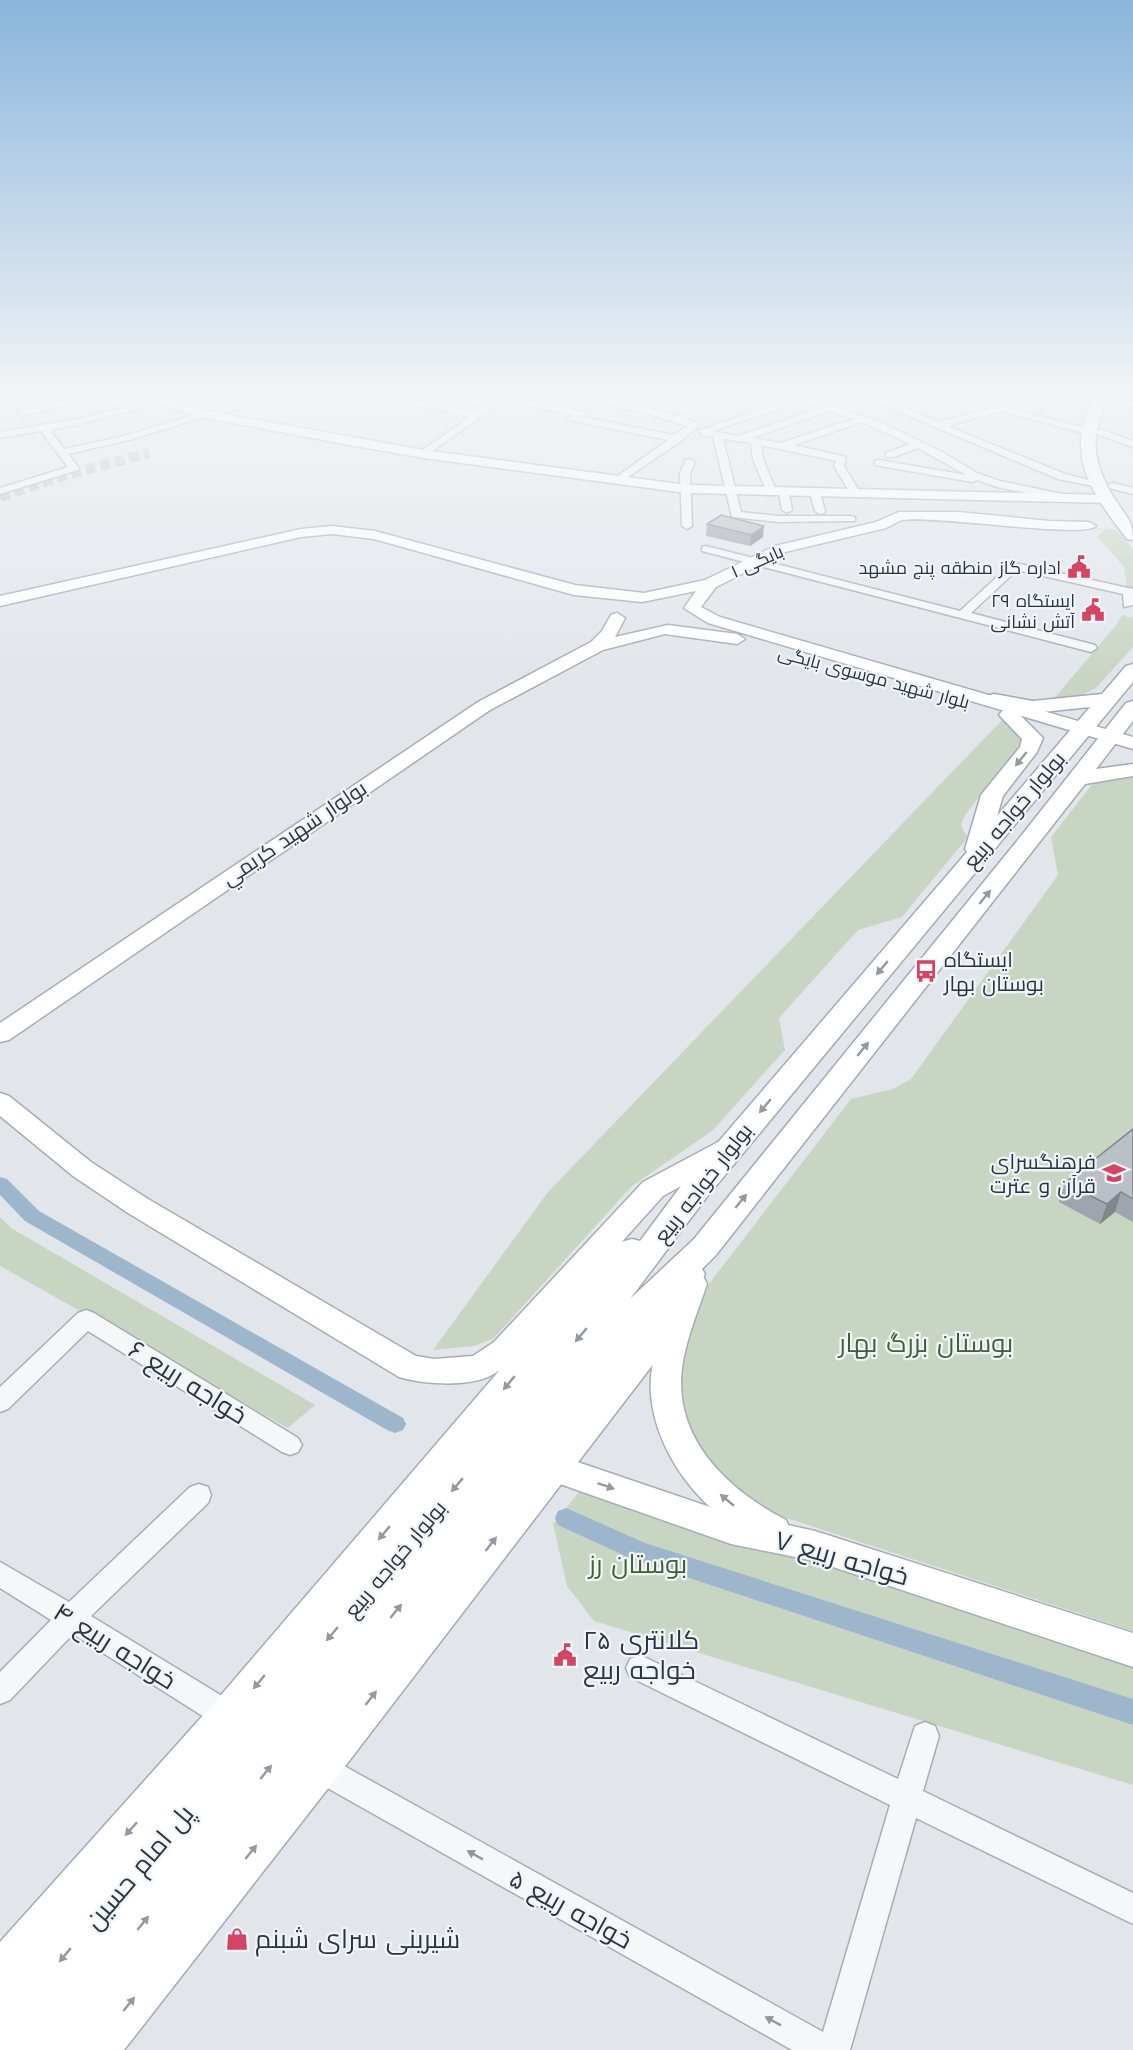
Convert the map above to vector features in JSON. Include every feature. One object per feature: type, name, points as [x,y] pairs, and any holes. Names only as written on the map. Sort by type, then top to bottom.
[{"type":"main road","points":[[1106,490],[1133,512]]},
{"type":"main road","points":[[1106,490],[1133,535]]},
{"type":"main road","name":"بولوار خواجه ربیع","points":[[292,1711],[639,1266],[695,1190],[1133,670]]},
{"type":"main road","points":[[1002,707],[1058,706],[1108,699]]},
{"type":"main road","points":[[974,858],[992,795],[1030,748],[1033,738],[1002,707]]},
{"type":"main road","name":"بولوار خواجه ربیع","points":[[292,1711],[628,1322],[705,1247],[1133,707]]},
{"type":"main road","points":[[1079,778],[1133,770]]},
{"type":"main road","points":[[0,1977],[230,1717],[571,1310],[695,1190]]},
{"type":"main road","points":[[93,2050],[652,1340],[705,1247]]},
{"type":"main road","name":"پل امام حسین","points":[[0,2034],[292,1711]]},
{"type":"main road","name":"پل امام حسین","points":[[40,2050],[292,1711]]},
{"type":"street","points":[[677,488],[731,492],[1075,500],[1106,490]]},
{"type":"street","points":[[730,488],[736,515],[778,519],[851,519]]},
{"type":"street","points":[[775,488],[787,510]]},
{"type":"street","points":[[852,488],[856,494]]},
{"type":"street","points":[[1015,488],[1075,500]]},
{"type":"street","points":[[1098,488],[1133,491]]},
{"type":"street","points":[[687,489],[687,526]]},
{"type":"street","points":[[815,493],[820,511]]},
{"type":"street","name":"بایگی ۱","points":[[710,584],[780,549],[881,525],[899,516],[958,516],[1050,525],[1089,526]]},
{"type":"street","points":[[0,603],[290,536],[332,530],[375,535],[574,590],[646,597]]},
{"type":"street","points":[[706,549],[1091,648]]},
{"type":"street","points":[[962,615],[1015,566],[1129,592],[1128,604]]},
{"type":"street","points":[[616,616],[615,610],[621,603],[710,584]]},
{"type":"street","points":[[664,630],[683,626],[692,620],[694,612],[692,608],[710,584]]},
{"type":"street","points":[[574,590],[597,602],[616,616]]},
{"type":"street","name":"بلوار شهید موسوی بایگی","points":[[646,597],[675,599],[714,620],[1108,740]]},
{"type":"street","name":"بلوار شهید موسوی بایگی","points":[[616,616],[633,628],[735,639],[1002,707]]},
{"type":"street","name":"بولوار شهيد كريمي","points":[[597,646],[609,633],[616,616]]},
{"type":"street","name":"بولوار شهيد كريمي","points":[[0,1034],[465,719],[597,646],[664,630]]},
{"type":"street","points":[[1108,740],[1133,743]]},
{"type":"street","points":[[1108,740],[1133,753]]},
{"type":"street","points":[[0,1102],[82,1168],[138,1206],[410,1368],[434,1371],[478,1368],[505,1351],[653,1189],[732,1146]]},
{"type":"street","points":[[705,1247],[669,1360],[667,1395],[676,1433],[696,1469],[728,1502],[769,1528],[815,1546]]},
{"type":"street","name":"خواجه ربیع ۶","points":[[0,1402],[86,1319],[290,1445]]},
{"type":"street","name":"خواجه ربیع ۷","points":[[551,1467],[731,1529],[815,1546],[1133,1650]]},
{"type":"street","points":[[0,1691],[71,1618],[199,1495]]},
{"type":"street","name":"خواجه ربیع ۴","points":[[0,1575],[230,1717]]},
{"type":"street","points":[[640,1668],[1133,1909]]},
{"type":"street","points":[[834,2050],[925,1736]]},
{"type":"street","name":"خواجه ربیع ۵","points":[[318,1767],[824,2050]]},
{"type":"green space","points":[[1107,529],[1116,530],[1133,549],[1133,589],[1127,589],[1124,567],[1097,536]]},
{"type":"green space","points":[[1122,615],[1133,618],[1133,647],[1096,688],[1076,698],[1052,701],[1117,624]]},
{"type":"green space","points":[[1003,719],[1024,739],[966,814],[961,824],[967,838],[902,917],[858,930],[779,1018],[785,1050],[712,1131],[632,1186],[493,1339],[474,1346],[433,1350],[548,1192]]},
{"type":"green space","name":"بوستان بزرگ بهار","points":[[1133,774],[1133,1631],[768,1512],[713,1475],[682,1432],[678,1375],[686,1332],[708,1285],[851,1099],[893,1089],[911,1079],[1058,875],[1051,837],[1094,782]]},
{"type":"green space","points":[[0,1217],[11,1228],[315,1405],[288,1428],[0,1266]]},
{"type":"green space","name":"بوستان رز","points":[[601,1480],[1133,1660],[1133,1785],[594,1621],[567,1586],[553,1524],[580,1491]]},
{"type":"building","points":[[721,515],[764,526],[751,535],[707,524]]},
{"type":"building","points":[[1133,1129],[1133,1199],[1121,1192],[1107,1204],[1065,1183]]},
{"type":"waterway","points":[[0,1184],[32,1216],[395,1424]]},
{"type":"waterway","points":[[566,1518],[640,1552],[1133,1712]]},
{"type":"tunnel","points":[[0,497],[28,488]]},
{"type":"place","name":"اداره گاز منطقه پنج مشهد","points":[[1079,567]]},
{"type":"place","name":"ایستگاه ۲۹ آتش نشانی","points":[[1093,610]]},
{"type":"place","name":"ایستگاه بوستان بهار","points":[[926,971]]},
{"type":"place","name":"فرهنگسرای قرآن و عترت","points":[[1114,1173]]},
{"type":"place","name":"کلانتری ٢۵ خواجه ربیع","points":[[565,1655]]},
{"type":"place","name":"شیرینی سرای شبنم","points":[[237,1939]]}]
